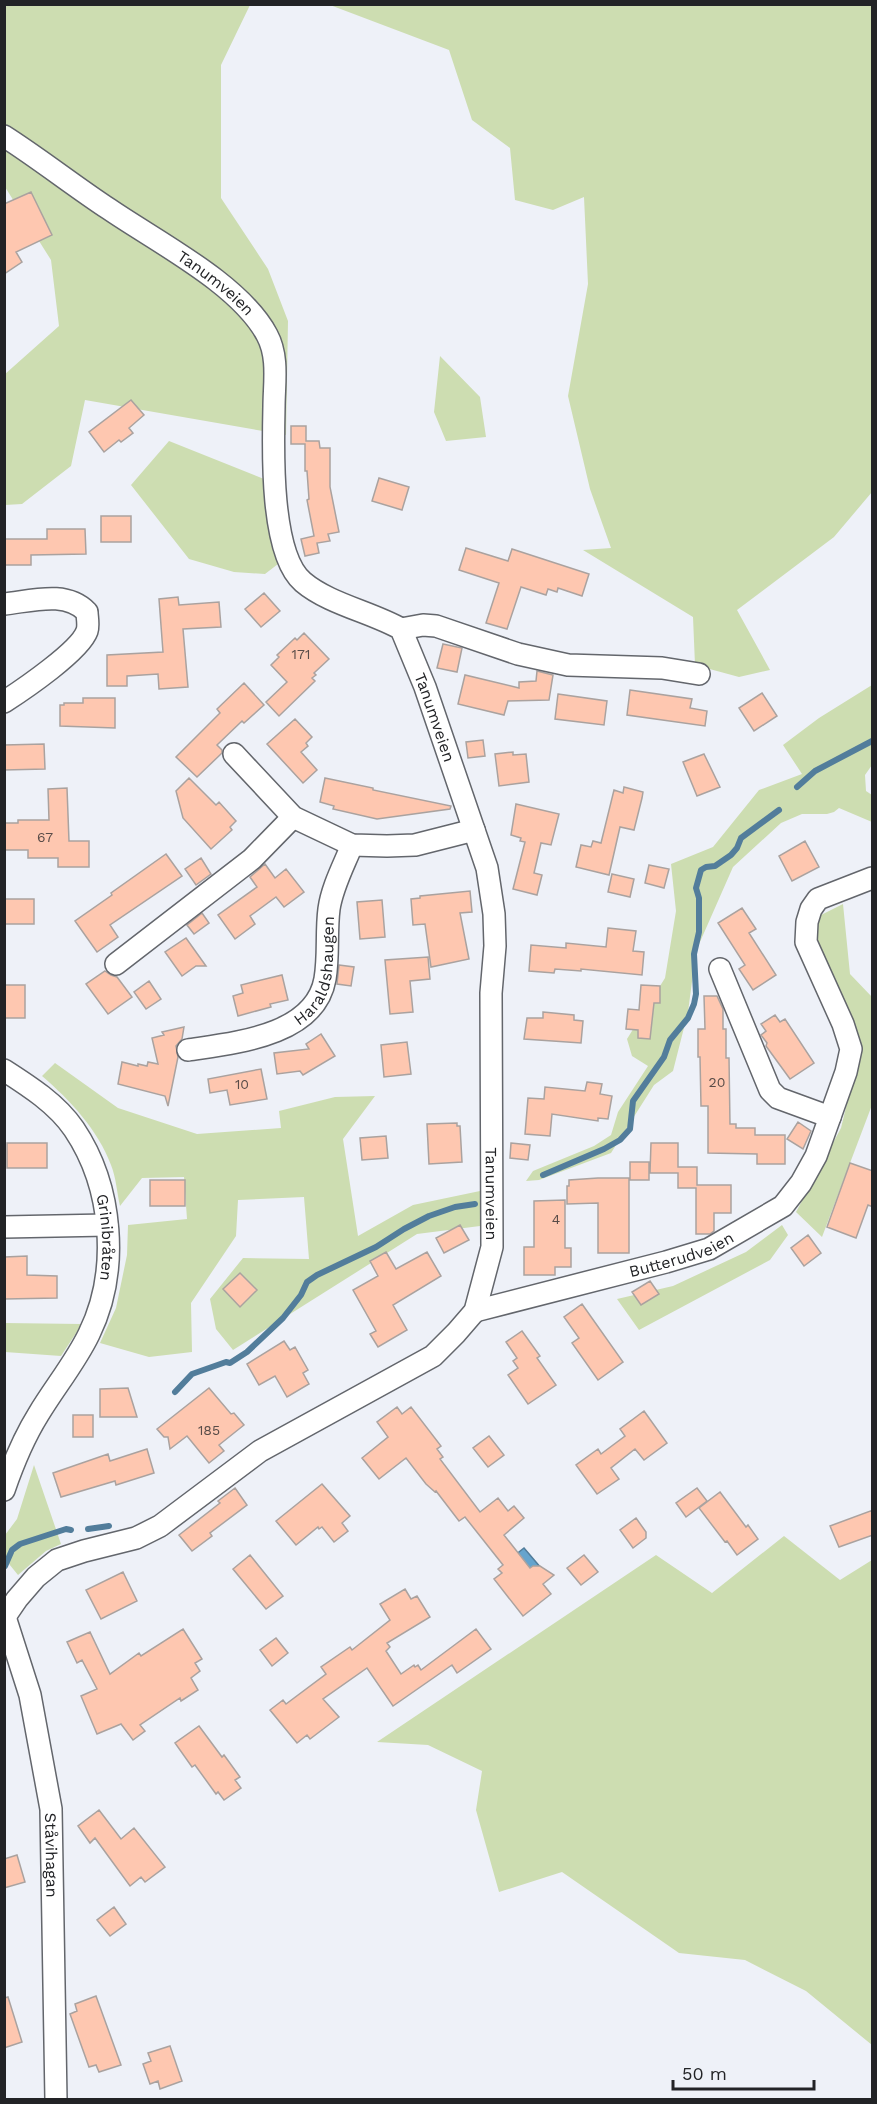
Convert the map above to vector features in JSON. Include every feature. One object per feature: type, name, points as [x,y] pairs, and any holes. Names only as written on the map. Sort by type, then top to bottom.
[{"type":"street","name":"Tanumveien","points":[[4,136],[55,173],[233,292],[268,337],[274,356],[273,461],[281,536],[287,559],[294,573],[304,583],[325,596],[401,629],[425,687],[487,868],[494,914],[495,946],[491,993],[492,1247],[475,1311],[433,1356],[260,1451],[160,1526],[136,1538],[57,1560],[36,1577],[16,1599],[5,1617]]},
{"type":"street","points":[[4,604],[52,599],[68,600],[79,604],[87,612],[88,629],[80,643],[33,682],[4,702]]},
{"type":"street","points":[[401,629],[423,625],[436,626],[518,654],[568,664],[662,668],[699,674]]},
{"type":"street","points":[[234,754],[293,817],[352,844],[387,846],[415,844],[474,830]]},
{"type":"street","points":[[116,964],[252,859],[293,817]]},
{"type":"street","name":"Haraldshaugen","points":[[188,1050],[272,1033],[306,1014],[317,1000],[325,981],[329,909],[352,844]]},
{"type":"street","name":"Butterudveien","points":[[475,1311],[709,1249],[783,1206],[801,1183],[816,1156],[846,1072],[851,1049],[843,1024],[806,942],[807,922],[811,909],[818,899],[873,878]]},
{"type":"street","points":[[720,969],[770,1090],[778,1098],[830,1117]]},
{"type":"street","name":"Grinibråten","points":[[4,1070],[37,1091],[74,1128],[91,1160],[103,1197],[109,1262],[105,1291],[89,1335],[24,1439],[4,1491]]},
{"type":"street","points":[[4,1227],[107,1225]]},
{"type":"street","name":"Ståvihagan","points":[[5,1617],[30,1695],[51,1809],[56,2100]]},
{"type":"green space","points":[[5,5],[250,5],[221,65],[221,198],[268,269],[288,321],[286,435],[85,400],[71,466],[22,504],[5,505],[4,375],[59,326],[51,260],[5,187]]},
{"type":"green space","points":[[330,5],[872,5],[872,492],[834,537],[737,610],[770,670],[739,677],[695,665],[693,617],[583,550],[611,548],[590,489],[568,396],[588,284],[584,197],[553,210],[515,200],[510,148],[472,120],[449,50]]},
{"type":"green space","points":[[440,356],[480,397],[486,437],[446,441],[434,412]]},
{"type":"green space","points":[[169,441],[269,481],[281,536],[278,564],[265,574],[234,572],[189,559],[131,485]]},
{"type":"green space","points":[[872,685],[872,765],[865,775],[866,791],[872,795],[872,822],[839,808],[827,814],[802,814],[781,823],[733,867],[696,951],[688,1012],[673,1071],[654,1085],[611,1153],[539,1180],[526,1181],[533,1171],[594,1146],[611,1135],[618,1112],[648,1066],[632,1056],[627,1039],[665,978],[676,911],[671,864],[713,847],[759,790],[802,774],[783,745],[819,718]]},
{"type":"green space","points":[[843,904],[850,974],[872,997],[872,1105],[822,1237],[796,1212],[841,1128],[858,1058],[821,968],[814,933],[819,916]]},
{"type":"green space","points":[[55,1063],[118,1108],[197,1134],[281,1128],[279,1111],[335,1097],[375,1096],[343,1139],[358,1236],[413,1205],[480,1191],[480,1226],[417,1234],[233,1350],[216,1329],[210,1299],[243,1258],[309,1259],[304,1197],[238,1200],[236,1236],[191,1303],[192,1352],[149,1357],[100,1343],[116,1308],[127,1255],[128,1225],[187,1219],[184,1177],[142,1178],[120,1206],[113,1170],[99,1140],[73,1105],[42,1076]]},
{"type":"green space","points":[[782,1225],[788,1235],[770,1260],[639,1330],[617,1299],[673,1286],[746,1252]]},
{"type":"green space","points":[[4,1323],[82,1324],[61,1356],[5,1352]]},
{"type":"green space","points":[[34,1465],[61,1544],[46,1551],[18,1575],[5,1559],[5,1535],[17,1519]]},
{"type":"green space","points":[[784,1536],[840,1580],[872,1560],[872,2045],[806,1991],[745,1960],[679,1953],[562,1872],[499,1892],[476,1810],[482,1771],[428,1745],[377,1742],[656,1555],[712,1593]]},
{"type":"water","points":[[524,1548],[547,1575],[534,1587],[510,1559]]},
{"type":"building","points":[[31,192],[52,235],[16,252],[22,262],[4,274],[4,204]]},
{"type":"building","points":[[131,400],[144,415],[129,428],[133,433],[121,442],[119,440],[104,452],[89,432]]},
{"type":"building","points":[[291,426],[306,426],[306,441],[319,441],[320,448],[330,448],[330,487],[339,532],[328,534],[330,541],[317,543],[319,553],[305,556],[301,539],[314,536],[307,500],[309,499],[307,471],[305,471],[305,444],[291,444]]},
{"type":"building","points":[[379,478],[409,487],[402,510],[372,501]]},
{"type":"building","points":[[101,516],[131,516],[131,542],[101,542]]},
{"type":"building","points":[[47,529],[85,529],[86,554],[31,555],[31,565],[4,565],[4,539],[47,539]]},
{"type":"building","points":[[466,548],[508,561],[512,549],[589,574],[582,596],[558,588],[557,592],[548,589],[546,595],[521,587],[507,629],[486,623],[499,583],[459,570]]},
{"type":"building","points":[[264,593],[280,611],[261,627],[245,609]]},
{"type":"building","points":[[178,597],[179,605],[219,602],[221,627],[183,629],[188,687],[159,689],[158,674],[127,676],[127,686],[107,686],[107,655],[163,652],[159,599]]},
{"type":"building","points":[[304,633],[329,659],[314,673],[316,675],[312,678],[315,681],[279,716],[266,702],[287,682],[271,665],[279,657],[277,655],[295,638],[297,640]]},
{"type":"building","points":[[443,644],[462,648],[457,672],[437,668]]},
{"type":"building","points":[[537,671],[553,675],[549,700],[508,701],[504,715],[458,704],[465,675],[519,688],[519,682],[536,681]]},
{"type":"building","points":[[244,683],[264,705],[244,723],[242,721],[217,745],[222,753],[197,777],[176,757],[220,713],[217,709]]},
{"type":"building","points":[[630,690],[692,699],[690,708],[707,711],[705,726],[627,715]]},
{"type":"building","points":[[762,693],[777,716],[754,731],[739,708]]},
{"type":"building","points":[[558,694],[607,701],[604,725],[555,719]]},
{"type":"building","points":[[83,698],[115,698],[115,728],[60,726],[60,705],[83,703]]},
{"type":"building","points":[[295,719],[312,737],[306,743],[308,746],[301,752],[317,770],[303,783],[267,744]]},
{"type":"building","points":[[483,740],[485,756],[468,758],[466,742]]},
{"type":"building","points":[[44,744],[45,769],[4,770],[4,745]]},
{"type":"building","points":[[513,752],[513,755],[526,754],[529,782],[499,786],[495,754]]},
{"type":"building","points":[[704,754],[720,787],[697,796],[683,762]]},
{"type":"building","points":[[189,778],[216,805],[219,802],[236,821],[230,827],[232,830],[211,849],[183,818],[176,791]]},
{"type":"building","points":[[325,778],[451,806],[450,809],[377,819],[333,809],[334,806],[320,802]]},
{"type":"building","points":[[624,787],[643,792],[642,798],[634,830],[620,827],[609,875],[576,867],[581,845],[591,847],[593,841],[601,843],[614,790],[623,793]]},
{"type":"building","points":[[67,788],[69,841],[89,841],[89,867],[58,867],[58,858],[28,858],[28,850],[4,850],[4,823],[18,823],[18,820],[49,820],[48,789]]},
{"type":"building","points":[[516,804],[559,814],[551,845],[541,843],[534,873],[542,875],[537,895],[513,889],[525,842],[511,835]]},
{"type":"building","points":[[805,841],[819,867],[792,881],[779,856]]},
{"type":"building","points":[[166,854],[182,876],[110,925],[118,937],[97,952],[75,921]]},
{"type":"building","points":[[201,858],[211,874],[196,885],[185,869]]},
{"type":"building","points":[[265,864],[275,878],[286,869],[304,892],[284,907],[276,897],[250,916],[255,924],[235,939],[218,915],[257,887],[250,877]]},
{"type":"building","points":[[649,865],[669,869],[664,888],[645,883]]},
{"type":"building","points":[[612,874],[634,879],[630,897],[608,892]]},
{"type":"building","points":[[470,891],[472,912],[460,913],[469,959],[431,967],[425,924],[413,925],[411,899]]},
{"type":"building","points":[[4,899],[34,899],[34,924],[4,924]]},
{"type":"building","points":[[382,900],[385,937],[360,939],[357,902]]},
{"type":"building","points":[[742,908],[756,929],[749,933],[776,975],[753,990],[739,969],[745,965],[718,923]]},
{"type":"building","points":[[202,913],[209,923],[194,934],[187,925]]},
{"type":"building","points":[[608,928],[636,931],[633,951],[644,952],[642,975],[581,969],[581,971],[555,969],[554,973],[529,971],[531,945],[566,948],[566,943],[606,947]]},
{"type":"building","points":[[186,938],[206,966],[196,966],[182,976],[165,952]]},
{"type":"building","points":[[428,957],[430,979],[410,981],[413,1012],[390,1014],[385,960]]},
{"type":"building","points":[[339,965],[354,967],[351,986],[337,984]]},
{"type":"building","points":[[105,971],[117,977],[132,997],[108,1014],[86,984]]},
{"type":"building","points":[[282,975],[288,1000],[238,1016],[233,996],[243,993],[241,985]]},
{"type":"building","points":[[149,981],[161,999],[146,1009],[134,992]]},
{"type":"building","points":[[4,985],[25,985],[25,1018],[4,1018]]},
{"type":"building","points":[[641,985],[660,986],[660,1003],[654,1003],[650,1039],[638,1038],[638,1030],[626,1029],[628,1009],[639,1010]]},
{"type":"building","points":[[704,996],[717,996],[723,1009],[726,1058],[729,1058],[730,1124],[736,1124],[736,1128],[755,1128],[755,1135],[785,1135],[785,1164],[757,1164],[757,1154],[708,1153],[708,1106],[701,1106],[700,1057],[698,1057],[698,1029],[705,1029]]},
{"type":"building","points":[[543,1012],[574,1015],[574,1020],[583,1021],[581,1043],[524,1039],[527,1018],[543,1018]]},
{"type":"building","points":[[775,1015],[780,1022],[785,1019],[814,1063],[790,1079],[766,1046],[767,1043],[761,1035],[766,1031],[761,1024]]},
{"type":"building","points":[[184,1027],[182,1039],[176,1046],[178,1057],[168,1106],[165,1096],[118,1084],[122,1062],[138,1066],[138,1064],[147,1066],[148,1062],[158,1064],[152,1038],[164,1035],[162,1032]]},
{"type":"building","points":[[321,1034],[335,1056],[303,1075],[300,1071],[277,1074],[274,1053],[309,1049],[306,1044]]},
{"type":"building","points":[[407,1042],[411,1074],[384,1077],[381,1045]]},
{"type":"building","points":[[261,1069],[267,1099],[230,1105],[227,1090],[210,1093],[208,1079]]},
{"type":"building","points":[[587,1082],[602,1084],[600,1094],[612,1096],[608,1119],[598,1118],[598,1121],[552,1114],[550,1136],[525,1134],[528,1098],[544,1099],[545,1087],[585,1091]]},
{"type":"building","points":[[798,1122],[811,1131],[803,1149],[787,1139]]},
{"type":"building","points":[[457,1123],[457,1126],[460,1126],[462,1162],[429,1164],[427,1124]]},
{"type":"building","points":[[386,1136],[388,1158],[362,1160],[360,1138]]},
{"type":"building","points":[[7,1143],[47,1143],[47,1168],[7,1168]]},
{"type":"building","points":[[511,1143],[530,1145],[528,1160],[510,1158]]},
{"type":"building","points":[[651,1143],[678,1143],[678,1167],[697,1167],[697,1185],[731,1185],[731,1213],[714,1213],[714,1231],[710,1234],[696,1234],[696,1188],[678,1188],[678,1173],[650,1173]]},
{"type":"building","points":[[630,1162],[649,1162],[649,1180],[630,1180]]},
{"type":"building","points":[[850,1163],[873,1171],[873,1207],[868,1205],[856,1238],[827,1227]]},
{"type":"building","points":[[629,1178],[629,1253],[598,1253],[598,1203],[567,1204],[569,1180]]},
{"type":"building","points":[[150,1180],[185,1180],[185,1206],[150,1206]]},
{"type":"building","points":[[565,1200],[565,1248],[571,1248],[571,1267],[555,1267],[555,1275],[524,1275],[524,1247],[534,1247],[534,1201]]},
{"type":"building","points":[[460,1225],[469,1240],[444,1253],[436,1238]]},
{"type":"building","points":[[808,1235],[821,1253],[804,1266],[791,1248]]},
{"type":"building","points":[[386,1252],[396,1269],[427,1252],[441,1276],[393,1305],[407,1330],[378,1347],[370,1334],[376,1331],[353,1290],[378,1276],[370,1261]]},
{"type":"building","points":[[27,1256],[27,1275],[57,1276],[57,1298],[5,1299],[5,1257]]},
{"type":"building","points":[[240,1273],[257,1290],[240,1307],[223,1289]]},
{"type":"building","points":[[650,1281],[659,1294],[641,1305],[632,1292]]},
{"type":"building","points":[[582,1304],[623,1362],[598,1380],[572,1343],[579,1338],[564,1317]]},
{"type":"building","points":[[522,1331],[540,1356],[537,1358],[556,1385],[528,1404],[508,1375],[518,1368],[513,1361],[517,1358],[506,1342]]},
{"type":"building","points":[[284,1341],[290,1350],[295,1347],[308,1370],[303,1373],[309,1384],[287,1397],[275,1376],[259,1385],[247,1364]]},
{"type":"building","points":[[128,1388],[137,1417],[100,1417],[100,1389]]},
{"type":"building","points":[[209,1388],[231,1414],[234,1413],[244,1425],[219,1445],[224,1451],[209,1463],[187,1436],[170,1449],[168,1437],[164,1437],[157,1429]]},
{"type":"building","points":[[397,1407],[402,1414],[411,1407],[441,1446],[437,1449],[443,1457],[440,1459],[480,1512],[498,1498],[508,1511],[514,1506],[524,1518],[504,1535],[530,1568],[540,1566],[554,1575],[543,1584],[551,1594],[523,1616],[494,1579],[502,1573],[498,1569],[503,1565],[465,1517],[459,1521],[406,1458],[379,1479],[362,1458],[388,1437],[377,1422]]},
{"type":"building","points":[[644,1411],[667,1443],[644,1460],[635,1449],[611,1468],[619,1479],[597,1494],[576,1465],[598,1449],[601,1454],[625,1436],[620,1429]]},
{"type":"building","points":[[73,1415],[93,1415],[93,1437],[73,1437]]},
{"type":"building","points":[[489,1436],[504,1455],[488,1467],[473,1448]]},
{"type":"building","points":[[147,1449],[154,1473],[116,1485],[115,1481],[61,1497],[53,1473],[108,1454],[110,1461]]},
{"type":"building","points":[[322,1484],[350,1516],[342,1523],[348,1531],[334,1542],[322,1527],[319,1529],[318,1527],[296,1545],[276,1521]]},
{"type":"building","points":[[235,1488],[247,1505],[210,1533],[212,1536],[192,1551],[179,1535],[220,1503],[218,1501]]},
{"type":"building","points":[[697,1488],[707,1501],[686,1517],[676,1503]]},
{"type":"building","points":[[720,1492],[758,1539],[737,1555],[699,1508]]},
{"type":"building","points":[[873,1510],[873,1535],[839,1547],[830,1526]]},
{"type":"building","points":[[636,1518],[646,1532],[646,1538],[633,1548],[620,1530]]},
{"type":"building","points":[[250,1555],[283,1596],[266,1609],[233,1569]]},
{"type":"building","points":[[584,1555],[598,1572],[581,1585],[567,1568]]},
{"type":"building","points":[[123,1572],[137,1601],[101,1619],[86,1590]]},
{"type":"building","points":[[405,1589],[411,1599],[417,1596],[430,1617],[387,1643],[390,1647],[386,1651],[401,1674],[414,1665],[415,1667],[418,1665],[421,1670],[476,1629],[491,1649],[457,1673],[452,1665],[393,1706],[367,1668],[323,1699],[339,1717],[310,1739],[307,1735],[297,1743],[270,1710],[283,1700],[286,1704],[326,1674],[321,1667],[350,1647],[352,1650],[390,1620],[380,1604]]},
{"type":"building","points":[[183,1629],[202,1659],[195,1663],[200,1671],[191,1678],[198,1690],[181,1701],[180,1698],[140,1725],[145,1731],[133,1740],[121,1724],[97,1734],[81,1696],[97,1689],[82,1660],[77,1663],[67,1642],[90,1632],[110,1674],[139,1653],[141,1656]]},
{"type":"building","points":[[276,1638],[288,1653],[272,1666],[260,1650]]},
{"type":"building","points":[[199,1726],[240,1777],[235,1780],[241,1788],[224,1800],[218,1792],[216,1794],[195,1765],[192,1767],[175,1743]]},
{"type":"building","points":[[99,1810],[121,1839],[134,1828],[165,1867],[145,1882],[141,1877],[130,1886],[95,1838],[90,1843],[78,1826]]},
{"type":"building","points":[[17,1855],[25,1882],[4,1888],[4,1859]]},
{"type":"building","points":[[114,1907],[126,1924],[110,1936],[97,1920]]},
{"type":"building","points":[[96,1996],[121,2065],[99,2072],[96,2065],[89,2067],[70,2014],[77,2011],[75,2004]]},
{"type":"building","points":[[8,1997],[22,2042],[4,2048],[4,1998]]},
{"type":"building","points":[[170,2046],[182,2081],[160,2089],[158,2081],[150,2084],[143,2064],[151,2061],[148,2053]]},
{"type":"waterway","points":[[797,787],[815,771],[872,741]]},
{"type":"waterway","points":[[543,1175],[604,1149],[620,1140],[630,1129],[633,1101],[664,1057],[670,1040],[688,1018],[694,1004],[696,994],[694,954],[699,932],[699,898],[696,888],[701,870],[715,866],[731,855],[741,838],[779,810]]},
{"type":"waterway","points":[[175,1392],[192,1374],[226,1362],[230,1363],[247,1352],[283,1318],[301,1295],[307,1282],[317,1275],[376,1247],[429,1216],[455,1207],[475,1204]]},
{"type":"waterway","points":[[88,1529],[109,1526]]},
{"type":"waterway","points":[[5,1566],[12,1550],[20,1544],[66,1529],[71,1530]]}]
